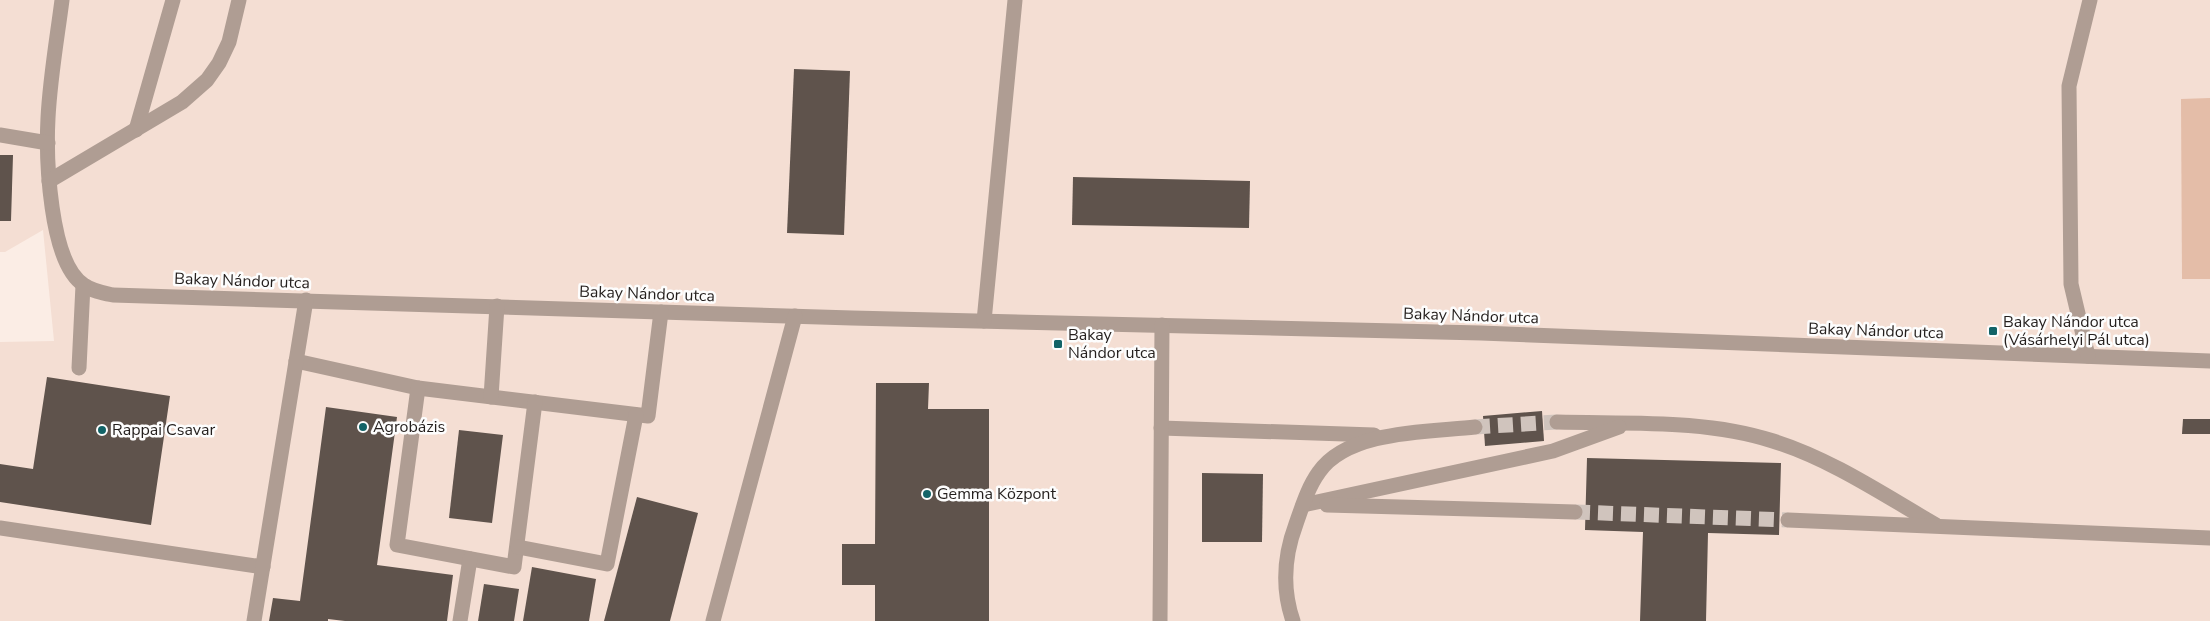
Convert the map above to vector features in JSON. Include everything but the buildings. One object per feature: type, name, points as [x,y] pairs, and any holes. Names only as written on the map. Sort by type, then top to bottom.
[{"type":"street","points":[[62,0],[50,89],[49,181],[55,223],[65,261],[83,285],[79,368]]},
{"type":"street","points":[[136,130],[172,0]]},
{"type":"street","points":[[49,181],[182,102],[207,80],[219,63],[229,42],[239,0]]},
{"type":"street","points":[[984,321],[1015,0]]},
{"type":"street","points":[[2088,356],[2071,284],[2069,86],[2090,0]]},
{"type":"street","points":[[0,135],[48,143]]},
{"type":"street","name":"Bakay Nándor utca","points":[[83,285],[95,291],[113,295],[795,316],[1480,334],[2210,361]]},
{"type":"street","points":[[254,621],[306,300]]},
{"type":"street","points":[[492,397],[497,306]]},
{"type":"street","points":[[296,361],[418,388],[648,416],[661,312]]},
{"type":"street","points":[[714,621],[795,316]]},
{"type":"street","points":[[1160,621],[1162,325]]},
{"type":"street","points":[[418,388],[397,545],[514,567],[535,402]]},
{"type":"street","points":[[518,547],[607,564],[636,415]]},
{"type":"street","points":[[1557,422],[1691,426],[1773,440],[1802,451],[1845,473],[1939,526]]},
{"type":"street","points":[[1303,505],[1553,451],[1628,424]]},
{"type":"street","points":[[1293,621],[1287,603],[1285,572],[1289,543],[1318,472],[1334,455],[1353,445],[1393,436],[1475,427]]},
{"type":"street","points":[[1161,428],[1393,436]]},
{"type":"street","points":[[1303,505],[1575,512]]},
{"type":"street","points":[[1788,520],[2210,538]]},
{"type":"street","points":[[0,528],[263,567]]},
{"type":"street","points":[[460,621],[470,558]]},
{"type":"shaded area","points":[[0,0],[2210,0],[2210,621],[0,621],[0,342],[54,341],[43,230],[5,252],[0,252]]},
{"type":"shaded area","points":[[2210,98],[2210,279],[2182,279],[2181,99]]},
{"type":"tunnel","points":[[1475,427],[1557,422]]},
{"type":"tunnel","points":[[1575,512],[1788,520]]},
{"type":"place","name":"Bakay Nándor utca (Vásárhelyi Pál utca)","points":[[1993,331]]},
{"type":"place","name":"Bakay Nándor utca","points":[[1058,344]]},
{"type":"place","name":"Agrobázis","points":[[363,427]]},
{"type":"place","name":"Rappai Csavar","points":[[102,430]]},
{"type":"place","name":"Gemma Központ","points":[[927,494]]}]
